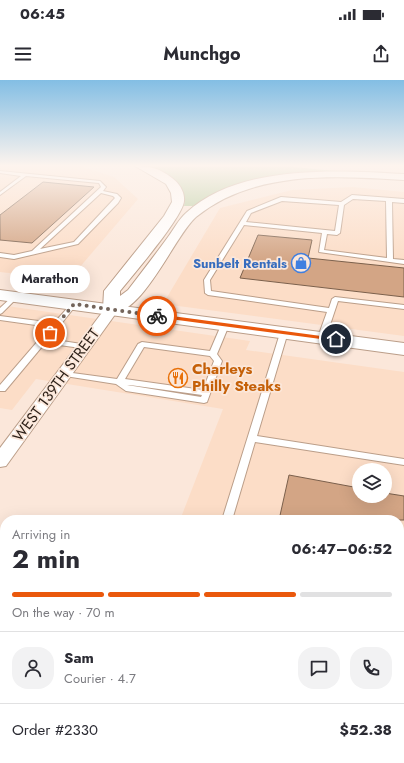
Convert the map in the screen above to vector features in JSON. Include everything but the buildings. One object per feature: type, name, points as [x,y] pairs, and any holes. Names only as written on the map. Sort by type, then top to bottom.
[{"type":"main road","points":[[112,309],[112,291],[169,219],[176,206],[178,198]]},
{"type":"main road","points":[[112,309],[134,294],[190,216],[201,206],[217,198]]},
{"type":"main road","points":[[7,296],[404,349]]},
{"type":"street","name":"WEST 139TH STREET","points":[[0,461],[112,309]]},
{"type":"lane","points":[[34,252],[93,198]]},
{"type":"lane","points":[[0,255],[14,257],[76,243],[116,202],[118,198]]},
{"type":"lane","points":[[331,310],[208,293],[207,280],[249,212],[281,199],[342,204],[351,198]]},
{"type":"lane","points":[[363,198],[404,201]]},
{"type":"lane","points":[[389,200],[390,260]]},
{"type":"lane","points":[[242,223],[337,233],[342,204]]},
{"type":"lane","points":[[325,231],[321,251],[404,262]]},
{"type":"lane","points":[[0,312],[7,296]]},
{"type":"lane","points":[[322,337],[335,299],[404,307]]},
{"type":"lane","points":[[0,388],[2,389],[74,304]]},
{"type":"lane","points":[[0,318],[56,326]]},
{"type":"lane","points":[[213,354],[225,325]]},
{"type":"lane","points":[[229,515],[284,332]]},
{"type":"lane","points":[[44,340],[85,346]]},
{"type":"lane","points":[[65,374],[119,382],[126,388],[204,400],[218,361],[213,354],[142,344],[119,382]]},
{"type":"lane","points":[[252,438],[404,462]]},
{"type":"shaded area","points":[[0,198],[138,199],[79,268],[53,278],[0,272]]},
{"type":"shaded area","points":[[261,198],[404,198],[404,336],[163,304],[220,208]]},
{"type":"shaded area","points":[[0,305],[250,341],[246,350],[404,372],[404,515],[182,515],[223,409],[36,379],[12,410],[0,408]]},
{"type":"green space","points":[[206,198],[193,206],[184,206],[185,199]]},
{"type":"way so far","points":[[50,333],[74,304],[157,316]]},
{"type":"place","name":"Sunbelt Rentals","points":[[301,263]]},
{"type":"place","name":"Marathon","points":[[50,333]]},
{"type":"place","name":"Charleys Philly Steaks","points":[[178,378]]},
{"type":"route","points":[[157,316],[336,339]]}]
